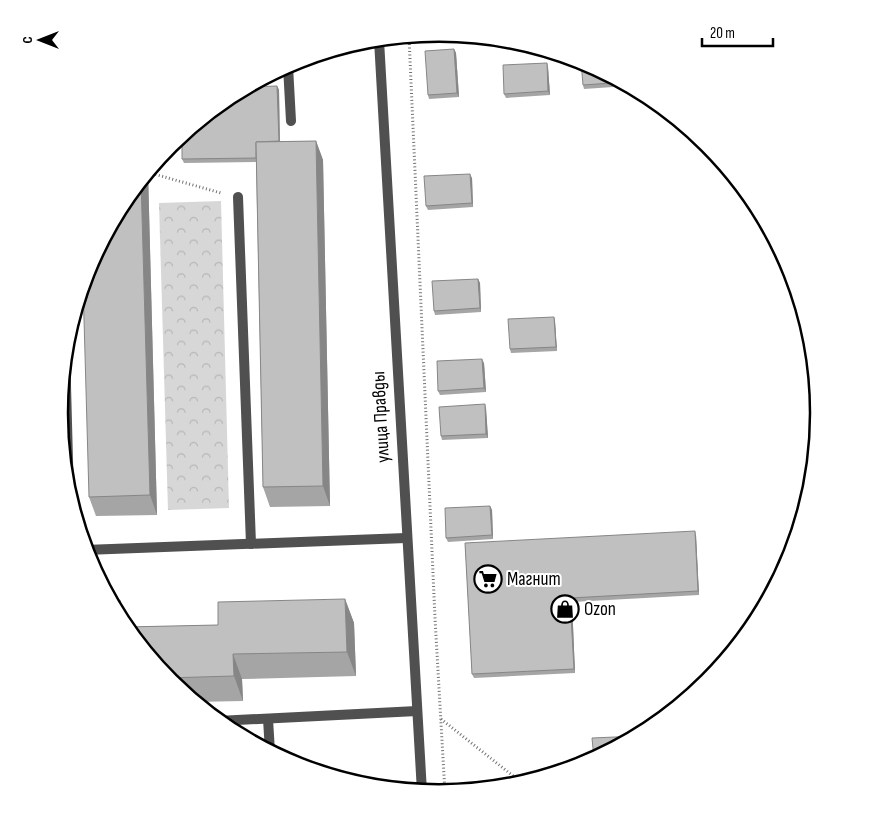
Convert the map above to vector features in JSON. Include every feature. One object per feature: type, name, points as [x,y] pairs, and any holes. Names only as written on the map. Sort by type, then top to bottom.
[{"type":"street","name":"улица Правды","points":[[378,48],[422,784]]},
{"type":"street","points":[[288,75],[291,121]]},
{"type":"street","points":[[238,197],[251,544]]},
{"type":"street","points":[[94,550],[406,538]]},
{"type":"street","points":[[231,721],[417,712]]},
{"type":"street","points":[[268,719],[269,744]]},
{"type":"path","points":[[409,44],[444,784]]},
{"type":"path","points":[[155,174],[238,197]]},
{"type":"path","points":[[440,718],[514,776]]},
{"type":"green space","points":[[221,201],[229,508],[168,510],[159,203]]},
{"type":"building","points":[[454,49],[457,93],[428,95],[425,51]]},
{"type":"building","points":[[547,63],[548,91],[504,94],[503,65]]},
{"type":"building","points":[[582,72],[607,83],[583,85]]},
{"type":"building","points":[[264,86],[277,86],[279,141],[256,142],[256,158],[182,159],[182,146],[232,105]]},
{"type":"building","points":[[316,141],[323,486],[263,487],[256,142]]},
{"type":"building","points":[[470,174],[472,203],[426,206],[424,176]]},
{"type":"building","points":[[141,192],[150,495],[89,497],[84,305],[106,249],[117,228]]},
{"type":"building","points":[[478,279],[480,308],[434,311],[432,281]]},
{"type":"building","points":[[554,317],[556,347],[510,349],[508,319]]},
{"type":"building","points":[[482,359],[484,388],[438,391],[437,361]]},
{"type":"building","points":[[485,404],[486,434],[441,436],[439,407]]},
{"type":"building","points":[[490,506],[492,535],[446,538],[445,508]]},
{"type":"building","points":[[695,531],[698,591],[570,598],[574,669],[472,674],[465,543]]},
{"type":"building","points":[[345,599],[347,652],[233,654],[234,676],[178,678],[135,627],[218,625],[218,602]]},
{"type":"building","points":[[621,737],[593,750],[592,738]]},
{"type":"place","name":"Магнит","points":[[488,579]]},
{"type":"place","name":"Ozon","points":[[565,609]]}]
